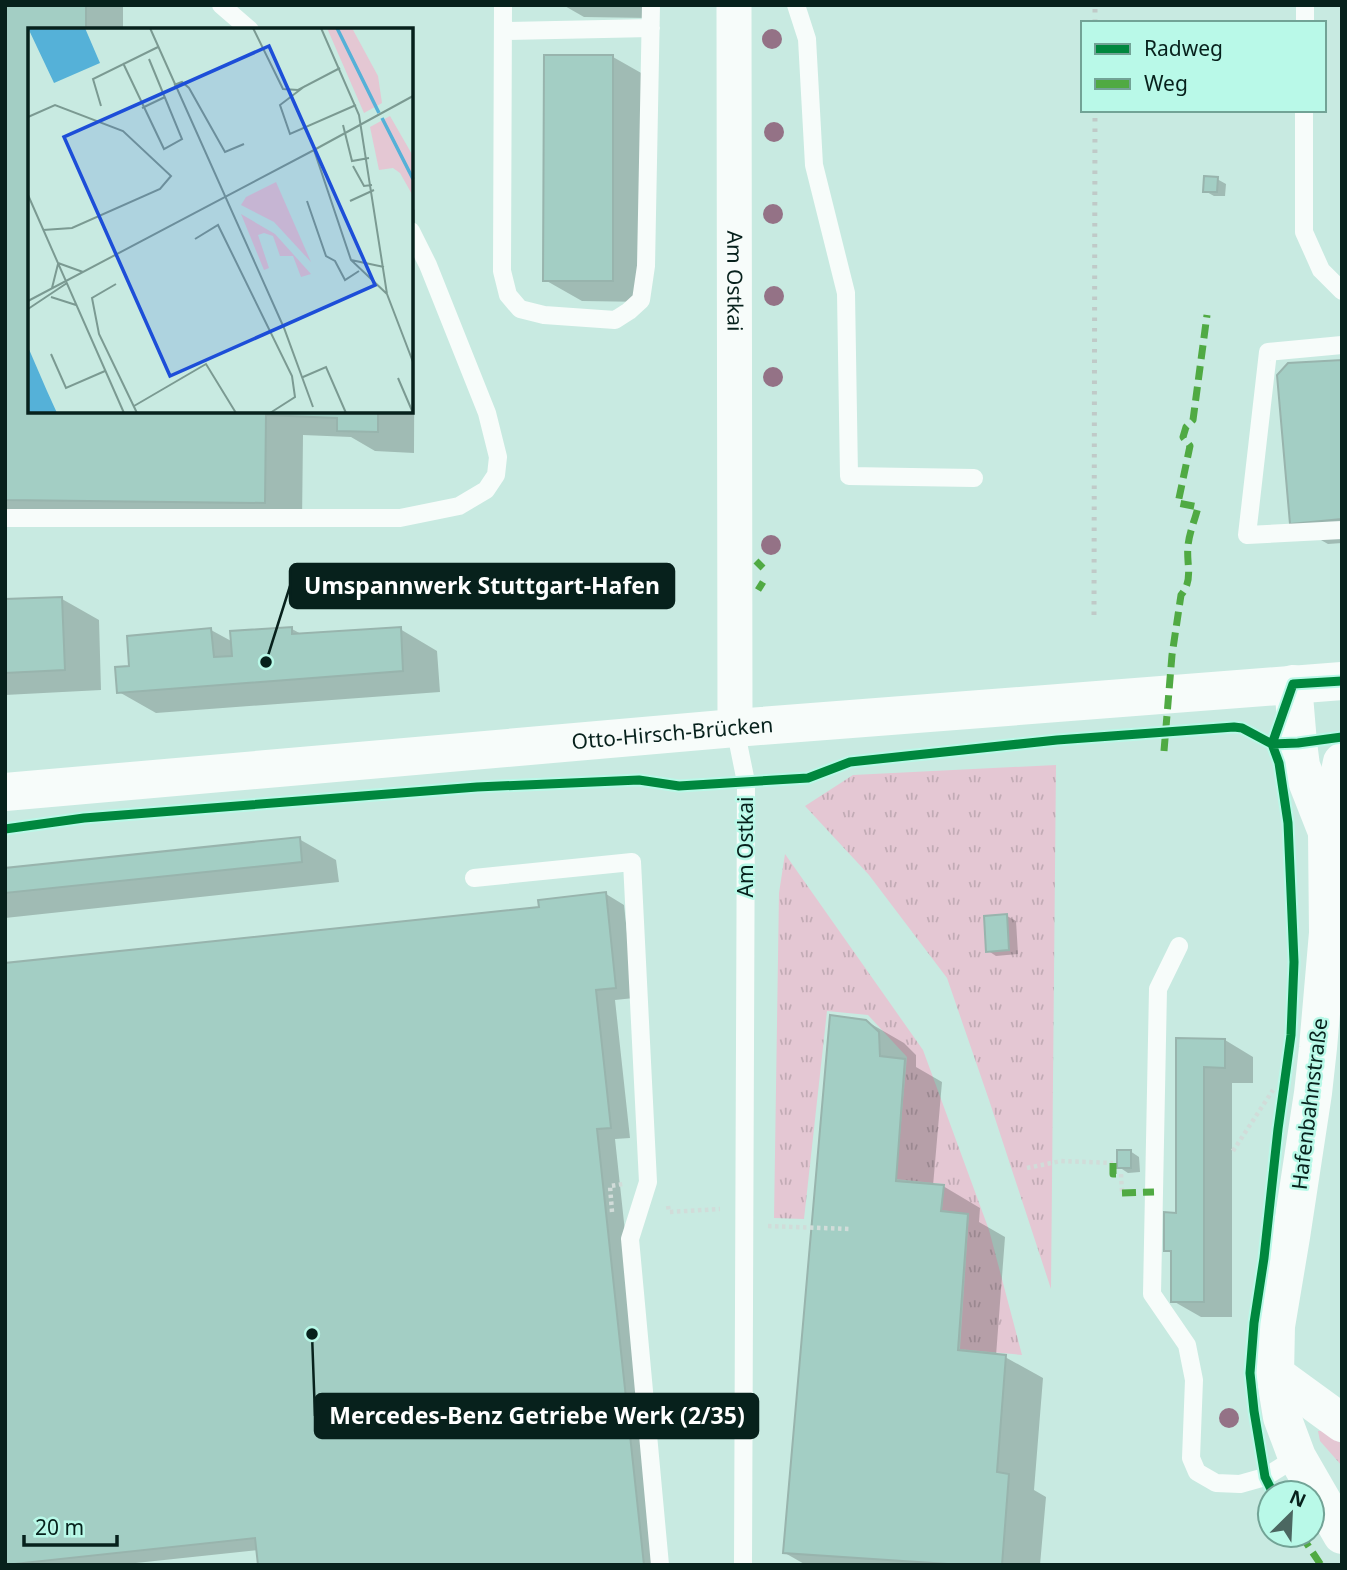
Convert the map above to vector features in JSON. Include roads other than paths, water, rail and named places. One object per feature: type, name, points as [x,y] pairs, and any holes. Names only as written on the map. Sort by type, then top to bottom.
[{"type":"main road","name":"Otto-Hirsch-Brücken","points":[[5,792],[736,728],[1342,681]]},
{"type":"main road","name":"Hafenbahnstraße","points":[[1293,684],[1301,766],[1327,832]]},
{"type":"main road","name":"Hafenbahnstraße","points":[[1342,762],[1327,832],[1328,933],[1321,1023],[1309,1119],[1276,1326],[1275,1374],[1282,1417],[1297,1457],[1342,1535]]},
{"type":"main road","points":[[1275,1374],[1341,1423]]},
{"type":"main road","points":[[1297,1457],[1342,1483]]},
{"type":"street","name":"Am Ostkai","points":[[734,5],[736,728]]},
{"type":"lane","points":[[221,5],[248,28]]},
{"type":"lane","points":[[503,5],[502,271],[508,295],[520,310],[544,315],[615,320],[641,300],[646,266],[652,5]]},
{"type":"lane","points":[[796,5],[807,39],[814,165],[846,293],[849,476],[974,478]]},
{"type":"lane","points":[[503,31],[651,28]]},
{"type":"lane","points":[[1304,112],[1304,232],[1321,270],[1342,291]]},
{"type":"lane","points":[[5,519],[400,518],[459,506],[486,490],[496,475],[498,457],[487,413],[428,265],[413,236]]},
{"type":"lane","points":[[1342,345],[1268,352],[1247,535],[1342,530]]},
{"type":"lane","name":"Am Ostkai","points":[[736,728],[747,782],[743,1565]]},
{"type":"lane","points":[[474,878],[632,862],[648,1182],[630,1239],[660,1565]]},
{"type":"lane","points":[[1179,946],[1158,989],[1152,1294],[1187,1345],[1194,1380],[1191,1458],[1197,1472],[1216,1483],[1240,1484],[1265,1477],[1297,1457]]},
{"type":"railway","points":[[1095,5],[1095,21]]},
{"type":"railway","points":[[1094,615],[1095,112]]},
{"type":"place","name":"Umspannwerk Stuttgart-Hafen","points":[[266,662]]},
{"type":"place","name":"Mercedes-Benz Getriebe Werk (2/35)","points":[[312,1334]]}]
